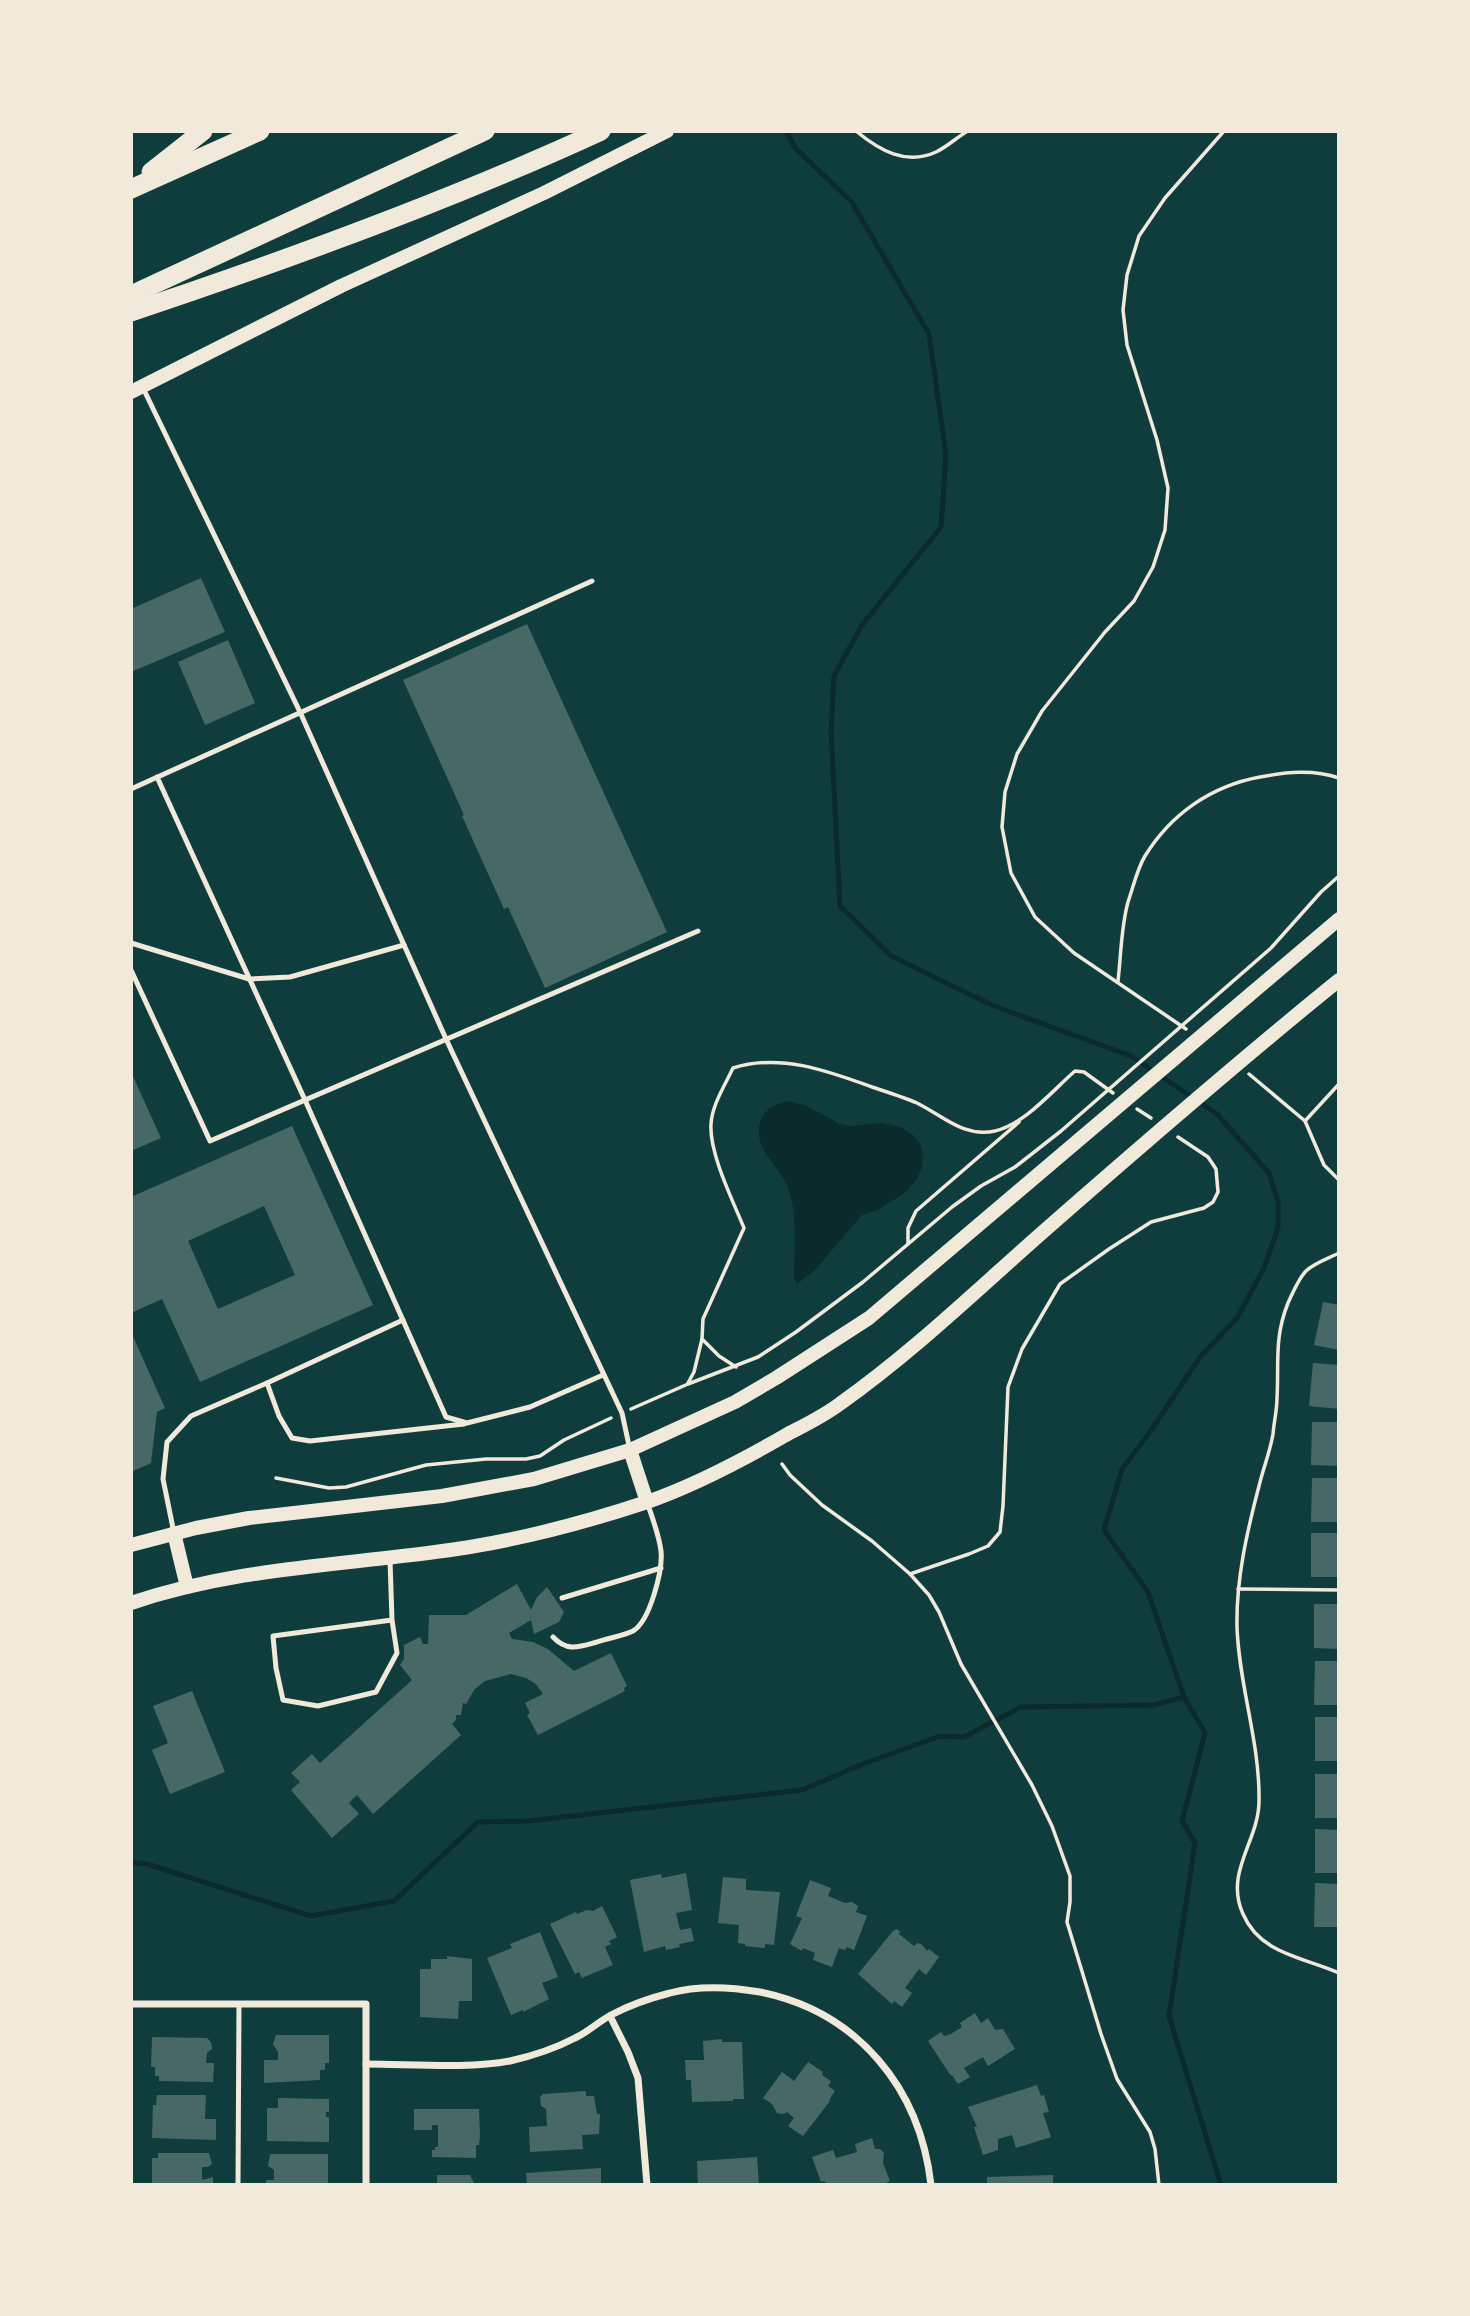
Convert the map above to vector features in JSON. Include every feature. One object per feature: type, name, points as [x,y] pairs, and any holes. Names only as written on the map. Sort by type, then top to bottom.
[{"type":"highway","points":[[131,188],[203,131]]},
{"type":"highway","points":[[131,188],[260,131]]},
{"type":"highway","points":[[131,295],[485,131]]},
{"type":"highway","points":[[131,312],[258,270],[520,169],[601,131]]},
{"type":"main road","points":[[137,389],[341,286],[544,193],[667,131]]},
{"type":"main road","points":[[131,1545],[174,1533],[285,1513],[474,1491],[560,1472],[630,1450],[735,1402],[869,1318],[1339,919]]},
{"type":"main road","points":[[131,1603],[187,1587],[267,1570],[449,1550],[519,1539],[576,1525],[647,1502],[696,1483],[739,1462],[837,1406],[906,1353],[1103,1179],[1339,980]]},
{"type":"main road","points":[[630,1450],[647,1502]]},
{"type":"main road","points":[[174,1533],[187,1587]]},
{"type":"street","points":[[366,2064],[477,2064],[506,2061],[577,2038],[610,2016],[649,1999],[674,1992],[704,1988],[741,1989],[777,1996],[805,2006],[851,2034],[869,2050],[896,2082],[921,2132],[928,2156],[931,2185]]},
{"type":"street","points":[[131,2004],[366,2004],[366,2185]]},
{"type":"street","points":[[610,2016],[638,2078],[647,2185]]},
{"type":"lane","points":[[137,389],[300,712],[446,1039],[622,1413],[630,1450]]},
{"type":"lane","points":[[131,789],[592,581]]},
{"type":"lane","points":[[157,777],[446,1417],[467,1423]]},
{"type":"lane","points":[[131,970],[210,1141],[698,931]]},
{"type":"lane","points":[[131,943],[249,978],[290,977],[404,945]]},
{"type":"lane","points":[[174,1533],[163,1479],[167,1442],[191,1416],[403,1320]]},
{"type":"lane","points":[[267,1383],[279,1416],[292,1438],[310,1441],[467,1423],[530,1407],[603,1375]]},
{"type":"lane","points":[[553,1637],[559,1643],[576,1648],[634,1630],[647,1613],[661,1568],[661,1548],[647,1502]]},
{"type":"lane","points":[[390,1557],[392,1620],[397,1653],[376,1692],[318,1706],[283,1700],[275,1668],[273,1636],[392,1620]]},
{"type":"lane","points":[[562,1598],[661,1568]]},
{"type":"lane","points":[[238,2185],[239,2004]]},
{"type":"path","points":[[856,131],[876,147],[900,157],[917,159],[938,152],[968,131]]},
{"type":"path","points":[[1195,1036],[1074,953],[1035,917],[1012,873],[1002,827],[1005,792],[1017,754],[1042,711],[1105,632],[1135,601],[1153,568],[1165,530],[1168,488],[1157,440],[1127,345],[1123,310],[1127,275],[1139,236],[1165,198],[1224,131]]},
{"type":"path","points":[[1118,981],[1128,904],[1140,869],[1144,858],[1175,817],[1202,797],[1240,780],[1286,772],[1326,773],[1339,778]]},
{"type":"path","points":[[276,1478],[328,1488],[346,1487],[426,1465],[540,1456],[564,1440],[622,1413],[758,1357],[863,1282],[961,1200],[1015,1167],[1061,1131],[1271,948],[1321,892],[1339,876]]},
{"type":"path","points":[[688,1384],[702,1339],[703,1319],[744,1228],[711,1138],[711,1122],[733,1068],[750,1063],[782,1062],[824,1070],[917,1103],[954,1126],[974,1133],[997,1131],[1024,1118]]},
{"type":"path","points":[[1240,1067],[1305,1121],[1324,1165],[1339,1180]]},
{"type":"path","points":[[908,1243],[908,1228],[916,1211],[1075,1071],[1084,1072],[1118,1096]]},
{"type":"path","points":[[1305,1121],[1339,1084]]},
{"type":"path","points":[[1129,1103],[1151,1119]]},
{"type":"path","points":[[910,1574],[988,1546],[1000,1532],[1008,1387],[1022,1349],[1059,1284],[1151,1222],[1204,1208],[1213,1202],[1218,1192],[1216,1169],[1208,1157],[1174,1134]]},
{"type":"path","points":[[1339,1253],[1306,1271],[1289,1301],[1278,1331],[1277,1399],[1272,1438],[1238,1590],[1239,1646],[1254,1738],[1259,1802],[1254,1828],[1242,1857],[1238,1899],[1248,1924],[1266,1944],[1287,1955],[1339,1973]]},
{"type":"path","points":[[702,1339],[719,1356],[736,1367]]},
{"type":"path","points":[[782,1464],[822,1505],[872,1541],[910,1574],[929,1595],[974,1686],[1012,1748],[1042,1805],[1070,1876],[1067,1922],[1069,1933],[1110,2061],[1123,2090],[1144,2118],[1150,2132],[1159,2185]]},
{"type":"path","points":[[1238,1590],[1339,1590]]},
{"type":"water","points":[[786,1101],[805,1105],[840,1124],[851,1126],[882,1123],[901,1127],[920,1143],[923,1155],[922,1168],[917,1179],[906,1192],[878,1210],[862,1215],[815,1270],[797,1284],[794,1278],[795,1234],[792,1201],[785,1182],[763,1149],[759,1130],[765,1113]]},
{"type":"building","points":[[201,578],[225,632],[131,672],[131,609]]},
{"type":"building","points":[[527,624],[667,932],[545,988],[508,907],[504,909],[403,680]]},
{"type":"building","points":[[228,640],[255,703],[205,725],[178,662]]},
{"type":"building","points":[[131,1072],[161,1138],[131,1151]]},
{"type":"building","points":[[292,1126],[373,1305],[200,1382],[162,1299],[131,1313],[131,1197]],"holes":[[[264,1206],[295,1275],[218,1309],[188,1241]]]},
{"type":"building","points":[[1323,1302],[1339,1305],[1339,1350],[1314,1345]]},
{"type":"building","points":[[131,1332],[165,1408],[157,1412],[151,1463],[131,1472]]},
{"type":"building","points":[[1313,1363],[1339,1365],[1339,1409],[1309,1406]]},
{"type":"building","points":[[1312,1422],[1339,1422],[1339,1466],[1311,1465]]},
{"type":"building","points":[[1312,1478],[1339,1478],[1339,1522],[1311,1522]]},
{"type":"building","points":[[1311,1533],[1339,1533],[1339,1577],[1311,1577]]},
{"type":"building","points":[[517,1584],[531,1610],[537,1597],[547,1587],[564,1612],[559,1622],[534,1634],[531,1620],[509,1633],[512,1639],[533,1642],[548,1649],[574,1671],[611,1653],[627,1686],[625,1691],[538,1735],[527,1715],[530,1713],[525,1703],[543,1694],[536,1684],[511,1674],[485,1681],[474,1690],[466,1704],[463,1703],[461,1715],[456,1715],[452,1724],[461,1735],[373,1814],[357,1795],[349,1803],[359,1814],[332,1838],[291,1790],[300,1782],[291,1773],[312,1754],[320,1763],[412,1680],[400,1665],[404,1659],[404,1645],[420,1637],[423,1644],[428,1644],[429,1615],[466,1615]]},
{"type":"building","points":[[1314,1604],[1339,1604],[1339,1649],[1314,1648]]},
{"type":"building","points":[[1315,1661],[1339,1661],[1339,1705],[1314,1705]]},
{"type":"building","points":[[192,1691],[225,1772],[170,1794],[152,1750],[168,1743],[153,1706]]},
{"type":"building","points":[[1315,1717],[1339,1717],[1339,1761],[1315,1761]]},
{"type":"building","points":[[1315,1774],[1339,1774],[1339,1818],[1315,1818]]},
{"type":"building","points":[[1315,1829],[1339,1830],[1339,1873],[1315,1873]]},
{"type":"building","points":[[686,1873],[692,1910],[676,1913],[680,1930],[691,1928],[694,1941],[679,1944],[680,1947],[666,1950],[665,1946],[644,1952],[630,1880],[661,1874],[662,1878]]},
{"type":"building","points":[[723,1877],[746,1879],[746,1890],[780,1892],[774,1945],[765,1944],[765,1948],[745,1946],[738,1943],[739,1925],[718,1923]]},
{"type":"building","points":[[810,1880],[831,1888],[828,1896],[845,1903],[852,1902],[858,1906],[856,1912],[867,1916],[854,1950],[839,1948],[832,1967],[813,1960],[815,1953],[803,1948],[802,1951],[790,1944],[802,1918],[796,1916]]},
{"type":"building","points":[[1315,1883],[1339,1884],[1339,1927],[1314,1927]]},
{"type":"building","points":[[602,1906],[617,1937],[605,1947],[613,1965],[582,1978],[579,1972],[575,1974],[550,1924],[576,1912],[593,1911]]},
{"type":"building","points":[[897,1929],[899,1934],[914,1946],[921,1944],[927,1951],[929,1949],[939,1957],[926,1975],[919,1969],[905,1988],[912,1993],[902,2007],[894,2001],[892,2004],[858,1974]]},
{"type":"building","points":[[540,1932],[558,1977],[542,1983],[549,1999],[511,2015],[487,1958],[512,1948],[510,1944]]},
{"type":"building","points":[[447,1956],[472,1959],[472,2001],[459,2001],[458,2019],[420,2017],[420,1969],[431,1969],[431,1959],[447,1959]]},
{"type":"building","points":[[975,2013],[981,2023],[988,2018],[995,2030],[1003,2029],[1015,2049],[988,2066],[983,2057],[964,2068],[970,2077],[958,2084],[928,2041],[941,2032],[944,2036],[951,2034],[962,2027],[960,2023]]},
{"type":"building","points":[[276,2035],[329,2035],[329,2063],[325,2063],[325,2070],[320,2070],[320,2080],[264,2083],[264,2060],[278,2060],[278,2052],[273,2044]]},
{"type":"building","points":[[152,2037],[207,2038],[212,2049],[207,2053],[206,2063],[214,2063],[213,2082],[159,2081],[159,2076],[155,2076],[155,2067],[151,2067]]},
{"type":"building","points":[[722,2039],[722,2042],[742,2042],[744,2099],[692,2102],[691,2080],[686,2080],[685,2060],[704,2060],[703,2041]]},
{"type":"building","points":[[808,2062],[823,2072],[822,2075],[831,2081],[828,2086],[835,2091],[803,2136],[788,2126],[794,2118],[787,2112],[777,2113],[772,2104],[763,2098],[782,2072],[794,2081]]},
{"type":"building","points":[[1037,2085],[1041,2096],[1044,2095],[1049,2112],[1043,2113],[1051,2137],[1016,2148],[1012,2135],[998,2139],[998,2150],[983,2155],[974,2127],[977,2127],[968,2107]]},
{"type":"building","points":[[586,2091],[586,2096],[594,2096],[597,2114],[600,2114],[599,2134],[582,2135],[583,2149],[530,2152],[529,2127],[547,2126],[546,2109],[541,2106],[540,2097],[543,2094]]},
{"type":"building","points":[[157,2095],[206,2095],[205,2119],[216,2119],[216,2140],[152,2138],[153,2105],[156,2105]]},
{"type":"building","points":[[278,2098],[329,2099],[329,2112],[326,2112],[326,2117],[329,2117],[329,2142],[267,2141],[267,2108],[278,2108]]},
{"type":"building","points":[[414,2109],[479,2109],[480,2136],[479,2145],[476,2145],[476,2158],[432,2157],[432,2150],[438,2147],[438,2125],[432,2125],[432,2130],[414,2130]]},
{"type":"building","points":[[872,2138],[875,2149],[884,2153],[883,2163],[890,2181],[887,2182],[888,2185],[829,2185],[821,2182],[812,2157],[833,2150],[836,2158],[857,2152],[855,2144]]},
{"type":"building","points":[[158,2153],[209,2153],[212,2164],[202,2167],[202,2180],[213,2177],[213,2185],[152,2185],[152,2158],[158,2158]]},
{"type":"building","points":[[270,2154],[328,2154],[328,2185],[266,2185],[266,2180],[274,2180],[274,2170],[268,2166]]},
{"type":"building","points":[[757,2157],[759,2185],[698,2185],[697,2161]]},
{"type":"building","points":[[601,2168],[601,2185],[527,2185],[526,2173]]},
{"type":"building","points":[[437,2175],[470,2175],[475,2185],[437,2185]]},
{"type":"building","points":[[1053,2175],[1053,2185],[987,2185],[987,2177]]},
{"type":"waterway","points":[[786,131],[795,148],[851,201],[929,334],[946,455],[941,527],[862,625],[834,676],[831,731],[840,906],[891,956],[994,1006],[1131,1056],[1217,1114],[1269,1173],[1278,1201],[1278,1228],[1264,1268],[1237,1318],[1200,1357],[1122,1469],[1104,1530],[1148,1592],[1184,1697],[1205,1733],[1182,1821],[1195,1843],[1169,2016],[1221,2185]]},
{"type":"waterway","points":[[131,1862],[147,1864],[311,1916],[394,1901],[478,1822],[528,1821],[802,1790],[940,1736],[964,1737],[1021,1707],[1154,1705],[1184,1697]]}]
